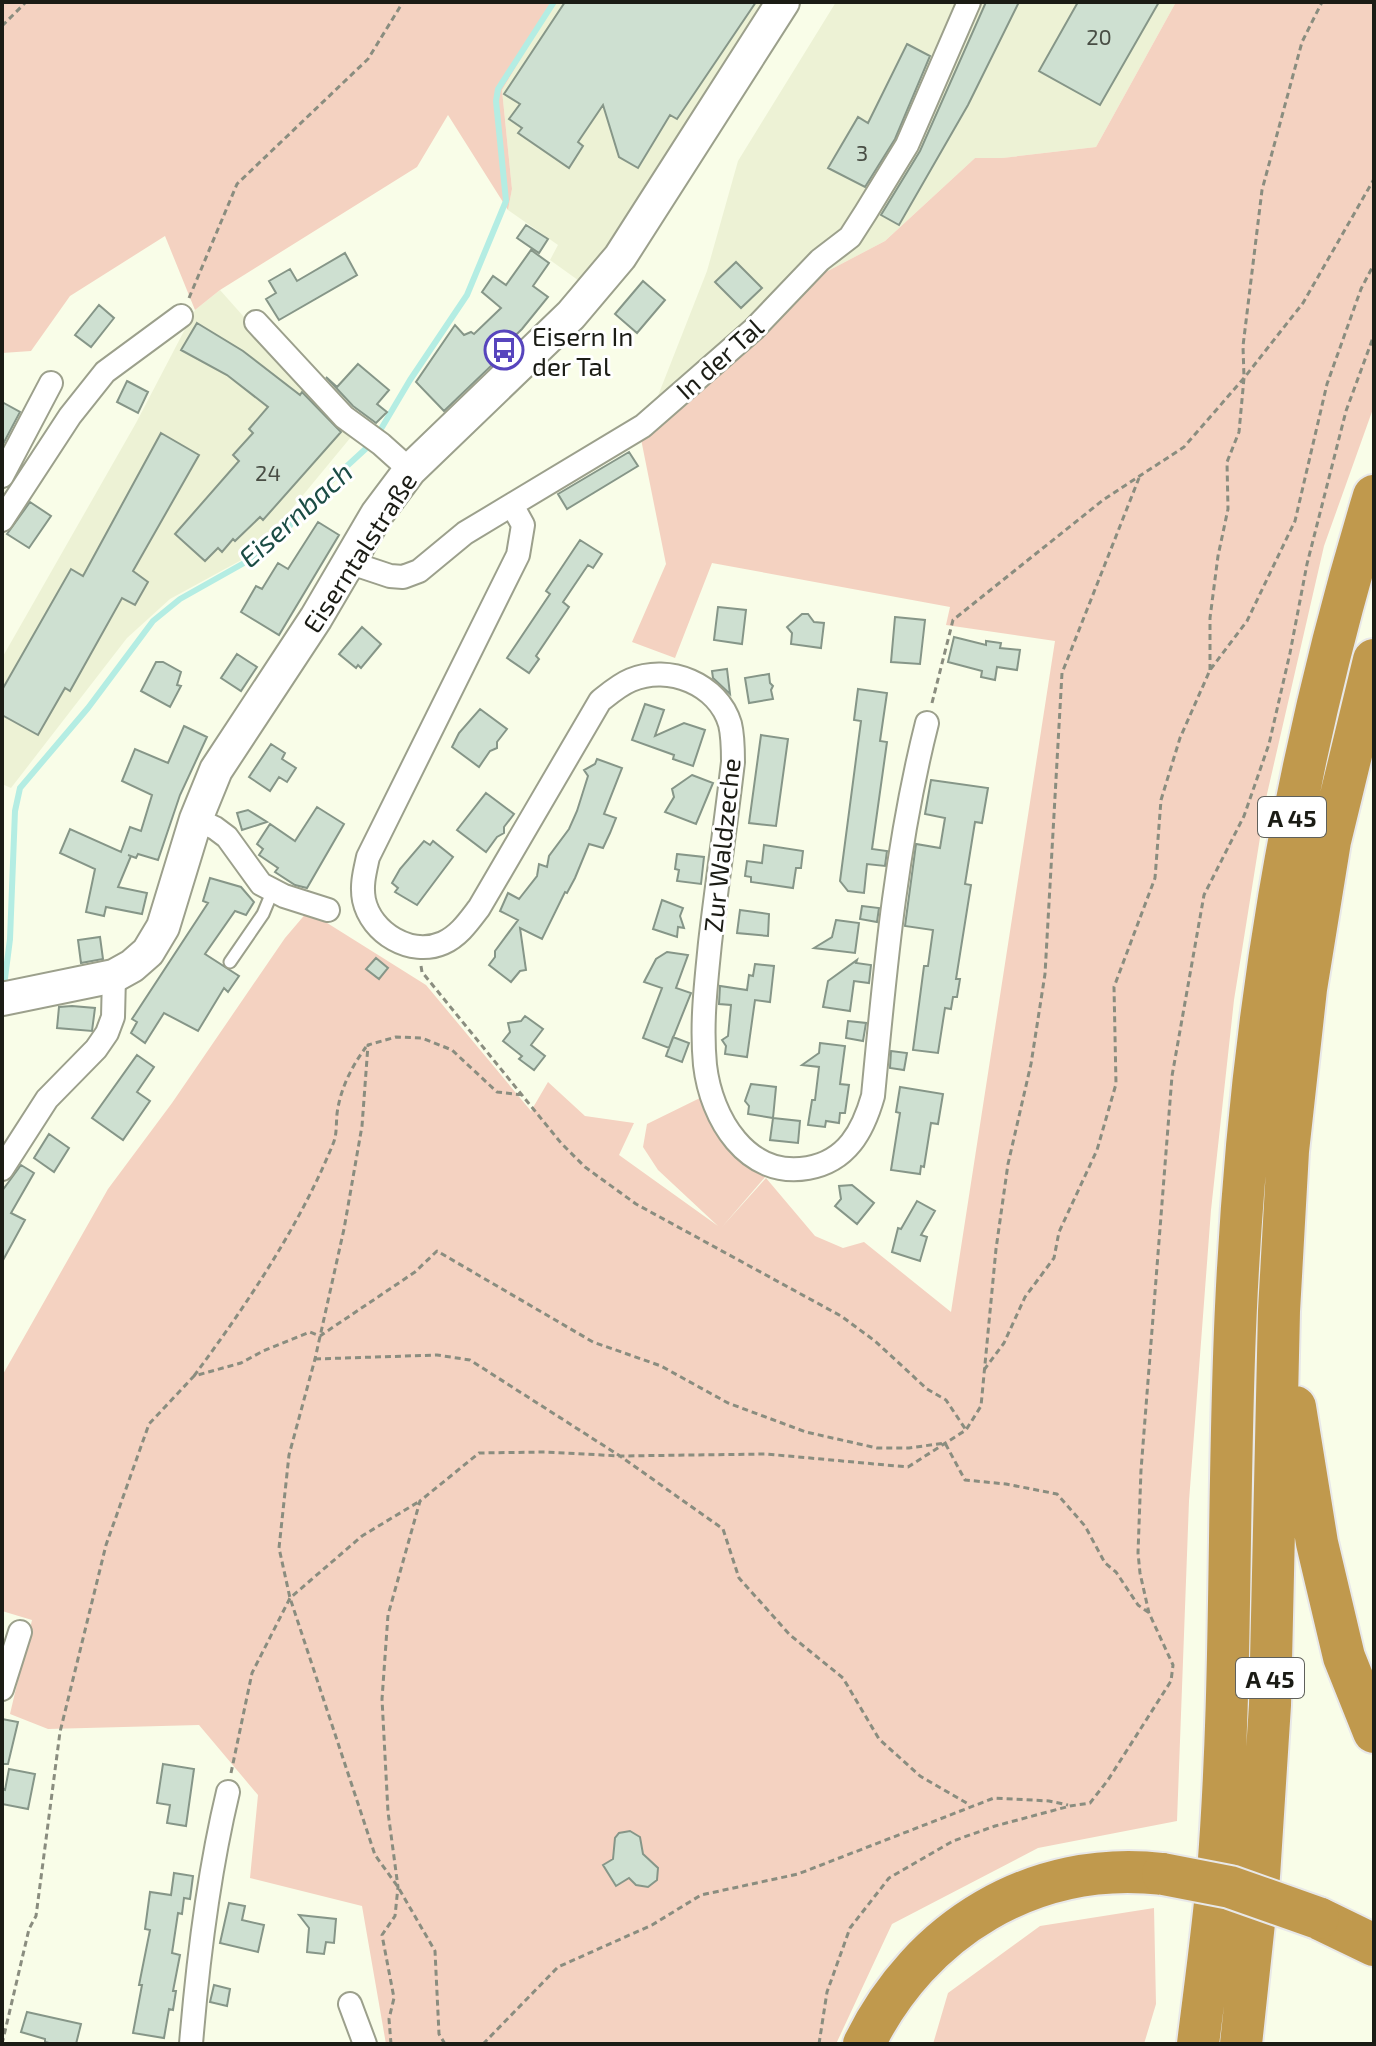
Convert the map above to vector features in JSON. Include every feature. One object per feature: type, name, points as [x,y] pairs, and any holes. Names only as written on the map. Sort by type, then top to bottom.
[{"type":"highway","name":"A 45","points":[[1198,2044],[1218,1871],[1226,1703],[1236,1305],[1247,1146],[1264,984],[1288,834],[1309,736],[1350,575],[1374,496]]},
{"type":"highway","name":"A 45","points":[[1241,2044],[1258,1891],[1270,1705],[1279,1311],[1288,1151],[1306,989],[1330,841],[1374,660]]},
{"type":"highway","points":[[1279,1311],[1320,1557],[1344,1657],[1374,1732]]},
{"type":"highway","points":[[864,2044],[897,1987],[923,1957],[947,1936],[1012,1897],[1070,1878],[1115,1873],[1163,1874],[1230,1887],[1318,1918],[1374,1945]]},
{"type":"main road","name":"Eiserntalstraße","points":[[6,998],[114,976],[148,952],[163,927],[196,819],[216,770],[316,618],[377,514],[410,470],[571,315],[620,257],[783,2]]},
{"type":"street","name":"In der Tal","points":[[348,562],[390,576],[403,577],[419,571],[465,533],[643,426],[754,329],[820,260],[850,237],[907,145],[969,2]]},
{"type":"street","points":[[2,520],[70,416],[105,372],[181,316]]},
{"type":"street","points":[[256,322],[344,417],[410,470]]},
{"type":"street","points":[[2,476],[51,383]]},
{"type":"street","points":[[419,947],[395,941],[378,928],[364,900],[363,880],[368,857],[518,555],[523,525],[512,505]]},
{"type":"street","name":"Zur Waldzeche","points":[[419,947],[443,943],[462,929],[479,908],[600,701],[633,679],[673,676],[695,683],[715,698],[730,724],[733,762],[702,1020],[705,1068],[712,1097],[736,1142],[760,1162],[797,1170],[833,1159],[858,1136],[873,1096],[902,834],[927,723]]},
{"type":"street","points":[[196,819],[227,837],[261,884],[328,910]]},
{"type":"street","points":[[2,1169],[47,1099],[96,1049],[107,1033],[113,1017],[114,976]]},
{"type":"street","points":[[2,1689],[20,1632]]},
{"type":"street","points":[[191,2044],[198,1953],[215,1846],[228,1792]]},
{"type":"street","points":[[350,2004],[365,2044]]},
{"type":"lane","points":[[230,962],[263,914],[273,890]]},
{"type":"path","points":[[2,26],[26,2]]},
{"type":"path","points":[[181,316],[237,184],[368,59],[403,2]]},
{"type":"path","points":[[1210,670],[1210,618],[1228,509],[1227,462],[1239,432],[1244,378],[1243,346],[1262,190],[1302,42],[1322,2]]},
{"type":"path","points":[[927,723],[953,620],[1103,500],[1184,447],[1303,303],[1374,179]]},
{"type":"path","points":[[983,1372],[1004,1343],[1025,1297],[1054,1258],[1059,1232],[1097,1150],[1116,1084],[1114,987],[1155,878],[1161,800],[1180,738],[1210,670],[1247,621],[1295,521],[1327,384],[1361,289],[1374,264]]},
{"type":"path","points":[[819,2044],[827,1992],[850,1928],[889,1878],[953,1841],[995,1826],[1090,1803],[1171,1681],[1173,1665],[1149,1613],[1138,1553],[1141,1470],[1172,1076],[1204,895],[1244,816],[1269,744],[1310,549],[1346,411],[1374,335]]},
{"type":"path","points":[[228,1792],[252,1673],[290,1598],[362,1536],[420,1501],[479,1453],[546,1452],[620,1456],[766,1454],[908,1467],[966,1430],[981,1406],[1008,1164],[1031,1064],[1045,974],[1062,673],[1139,478]]},
{"type":"path","points":[[419,947],[422,972],[561,1143],[585,1167],[636,1204],[841,1316],[875,1341],[927,1389],[946,1400],[966,1430]]},
{"type":"path","points":[[2,2044],[29,1929],[36,1916],[60,1732],[106,1545],[149,1424],[194,1376],[235,1320],[299,1214],[335,1140],[337,1109],[352,1065],[368,1045],[396,1037],[422,1038],[452,1050],[497,1092],[523,1095]]},
{"type":"path","points":[[368,1045],[362,1126],[344,1229],[315,1359],[289,1455],[279,1548],[290,1598],[375,1855],[398,1887],[435,1951],[439,2034],[445,2044]]},
{"type":"path","points":[[320,1336],[415,1272],[437,1251],[593,1342],[661,1366],[728,1403],[806,1432],[877,1448],[945,1443]]},
{"type":"path","points":[[194,1376],[241,1363],[310,1332],[320,1336]]},
{"type":"path","points":[[315,1359],[437,1355],[470,1360],[620,1456],[723,1529],[739,1578],[790,1635],[843,1678],[879,1739],[920,1776],[970,1805]]},
{"type":"path","points":[[945,1443],[965,1480],[1057,1494],[1085,1526],[1105,1563],[1116,1572],[1138,1605],[1149,1613]]},
{"type":"path","points":[[391,2044],[389,2019],[394,1998],[382,1935],[395,1916],[398,1887],[388,1812],[382,1699],[388,1615],[420,1501]]},
{"type":"path","points":[[483,2044],[558,1967],[652,1925],[701,1895],[798,1874],[994,1798],[1049,1801],[1070,1806]]},
{"type":"shaded area","points":[[2,2],[555,2],[502,90],[512,189],[508,210],[448,115],[417,167],[220,290],[195,310],[165,236],[70,296],[31,351],[2,353]]},
{"type":"shaded area","points":[[555,2],[764,2],[582,283],[550,260],[558,245],[508,210],[512,189],[502,90]]},
{"type":"shaded area","points":[[836,2],[1176,2],[1096,147],[1002,158],[975,158],[885,241],[824,273],[641,439],[707,271],[738,161]]},
{"type":"shaded area","points":[[1176,2],[1374,2],[1374,406],[1324,546],[1267,794],[1234,1000],[1211,1210],[1189,1501],[1177,1821],[1038,1848],[892,1924],[836,2044],[386,2044],[362,1906],[250,1878],[258,1795],[199,1725],[48,1729],[10,1714],[32,1620],[2,1611],[2,1376],[108,1189],[172,1103],[285,938],[308,911],[426,985],[531,1111],[548,1082],[585,1116],[634,1123],[619,1155],[718,1226],[658,1170],[643,1147],[647,1124],[702,1097],[725,1144],[742,1161],[766,1176],[722,1227],[766,1178],[815,1236],[843,1248],[864,1242],[951,1312],[1055,641],[946,625],[950,607],[712,563],[675,658],[632,642],[666,564],[641,439],[824,273],[885,241],[975,158],[1002,158],[1096,147]]},
{"type":"shaded area","points":[[220,290],[351,437],[256,552],[170,599],[127,638],[11,788],[2,784],[2,658],[136,423],[195,310]]},
{"type":"shaded area","points":[[1154,1908],[1156,2004],[1144,2044],[933,2044],[948,1993],[1040,1926]]},
{"type":"building","points":[[565,2],[756,2],[677,119],[670,115],[638,168],[619,157],[603,105],[578,142],[583,146],[569,168],[518,133],[522,128],[509,119],[520,104],[504,94]]},
{"type":"building","points":[[986,2],[1019,2],[968,105],[899,225],[881,215],[920,151]]},
{"type":"building","points":[[1078,2],[1159,2],[1100,105],[1039,71]]},
{"type":"building","points":[[907,44],[930,56],[895,139],[865,187],[828,168],[858,117],[868,123]]},
{"type":"building","points":[[526,225],[548,239],[539,253],[517,238]]},
{"type":"building","points":[[531,250],[549,263],[533,286],[548,297],[522,329],[489,361],[492,365],[444,411],[416,382],[455,325],[464,335],[474,334],[501,308],[482,292],[493,276],[506,285]]},
{"type":"building","points":[[345,253],[357,275],[279,320],[266,299],[276,293],[269,281],[290,269],[297,281]]},
{"type":"building","points":[[736,262],[762,288],[741,308],[715,282]]},
{"type":"building","points":[[643,281],[665,300],[637,333],[615,314]]},
{"type":"building","points":[[99,305],[114,318],[91,347],[75,335]]},
{"type":"building","points":[[197,323],[243,351],[300,395],[302,392],[341,432],[263,520],[260,517],[222,552],[218,548],[205,561],[175,534],[239,461],[233,455],[253,433],[249,429],[268,407],[227,375],[181,350]]},
{"type":"building","points":[[358,364],[389,390],[377,404],[387,412],[376,423],[353,406],[326,377],[337,387]]},
{"type":"building","points":[[127,381],[148,392],[138,413],[117,402]]},
{"type":"building","points":[[2,402],[20,412],[2,446]]},
{"type":"building","points":[[161,433],[199,455],[133,571],[148,582],[135,605],[122,598],[70,691],[65,688],[38,735],[2,715],[2,690],[71,569],[83,576]]},
{"type":"building","points":[[629,452],[638,466],[567,509],[558,494]]},
{"type":"building","points":[[30,502],[51,516],[29,548],[7,534]]},
{"type":"building","points":[[318,522],[339,535],[279,635],[241,612],[256,586],[262,589],[278,563],[288,569]]},
{"type":"building","points":[[580,540],[602,554],[593,568],[588,565],[563,602],[569,607],[536,656],[539,659],[529,673],[507,658],[550,594],[546,591]]},
{"type":"building","points":[[718,607],[746,610],[742,644],[714,640]]},
{"type":"building","points":[[802,614],[808,614],[814,622],[824,623],[821,648],[791,644],[792,633],[787,627]]},
{"type":"building","points":[[895,617],[925,620],[920,664],[891,662]]},
{"type":"building","points":[[362,627],[381,644],[361,668],[358,665],[356,668],[339,654]]},
{"type":"building","points":[[954,637],[986,645],[986,641],[1001,643],[1000,648],[1020,650],[1017,670],[997,667],[995,680],[981,677],[982,671],[948,662]]},
{"type":"building","points":[[237,654],[257,667],[241,691],[221,678]]},
{"type":"building","points":[[156,662],[163,662],[181,672],[177,685],[181,686],[170,707],[141,691]]},
{"type":"building","points":[[727,669],[730,694],[713,678],[712,671]]},
{"type":"building","points":[[769,674],[773,699],[749,703],[745,678]]},
{"type":"building","points":[[858,689],[887,693],[880,741],[887,742],[872,849],[887,851],[885,866],[867,864],[864,893],[848,891],[840,881],[861,721],[854,720]]},
{"type":"building","points":[[645,704],[664,710],[655,736],[684,723],[705,730],[693,766],[673,759],[674,755],[632,740]]},
{"type":"building","points":[[480,709],[507,729],[497,742],[497,748],[490,751],[479,767],[452,747],[459,733]]},
{"type":"building","points":[[184,726],[207,737],[180,795],[158,860],[138,854],[136,858],[131,856],[118,887],[147,893],[142,914],[106,907],[104,916],[86,912],[95,869],[60,853],[70,829],[121,852],[130,827],[141,831],[152,795],[122,781],[135,749],[168,763]]},
{"type":"building","points":[[761,735],[788,739],[776,826],[749,823]]},
{"type":"building","points":[[271,744],[285,753],[282,759],[296,768],[287,782],[279,777],[270,791],[249,777]]},
{"type":"building","points":[[597,759],[622,768],[604,814],[616,818],[603,848],[589,844],[575,878],[542,939],[520,928],[526,970],[520,971],[511,982],[489,965],[495,951],[518,920],[500,911],[508,893],[519,899],[537,876],[539,864],[547,867],[549,856],[569,829],[577,811],[588,776],[584,770],[595,764]]},
{"type":"building","points":[[692,775],[713,783],[696,824],[665,812],[674,797],[672,789]]},
{"type":"building","points":[[931,780],[988,788],[982,823],[975,822],[965,884],[971,885],[956,979],[960,979],[957,997],[953,997],[951,1009],[945,1008],[938,1053],[913,1050],[924,966],[928,966],[933,930],[905,926],[916,844],[940,848],[945,818],[925,814]]},
{"type":"building","points":[[486,793],[514,814],[504,827],[504,833],[486,852],[457,830]]},
{"type":"building","points":[[317,807],[344,824],[307,888],[295,885],[275,872],[278,868],[259,855],[263,849],[257,844],[270,824],[295,841]]},
{"type":"building","points":[[248,810],[267,822],[242,830],[237,813]]},
{"type":"building","points":[[424,841],[430,845],[433,841],[453,857],[417,905],[395,892],[398,888],[392,883]]},
{"type":"building","points":[[764,845],[803,851],[801,868],[796,868],[793,888],[751,882],[751,877],[745,876],[747,861],[762,863]]},
{"type":"building","points":[[677,854],[704,857],[701,884],[677,881]]},
{"type":"building","points":[[210,878],[241,887],[254,902],[246,915],[235,911],[205,954],[239,976],[228,992],[224,988],[198,1031],[164,1013],[145,1043],[131,1033],[137,1022],[132,1019],[208,903],[203,901]]},
{"type":"building","points":[[662,900],[683,908],[680,916],[684,928],[678,927],[677,937],[653,929]]},
{"type":"building","points":[[862,906],[879,908],[877,922],[860,919]]},
{"type":"building","points":[[740,910],[769,914],[768,936],[737,933]]},
{"type":"building","points":[[836,920],[859,923],[855,953],[814,948],[832,937]]},
{"type":"building","points":[[100,937],[103,959],[81,963],[78,940]]},
{"type":"building","points":[[667,952],[688,955],[676,988],[691,993],[669,1048],[643,1038],[662,988],[644,982],[656,959]]},
{"type":"building","points":[[376,958],[388,968],[379,979],[366,969]]},
{"type":"building","points":[[857,960],[856,963],[871,965],[869,983],[854,981],[850,1011],[823,1007],[828,981]]},
{"type":"building","points":[[755,964],[774,966],[770,1002],[755,1000],[747,1057],[725,1054],[726,1046],[722,1040],[728,1036],[731,1005],[719,1004],[720,986],[747,990],[749,975],[753,976]]},
{"type":"building","points":[[59,1007],[95,1008],[92,1031],[57,1028]]},
{"type":"building","points":[[525,1016],[543,1029],[531,1045],[545,1056],[534,1070],[503,1041],[510,1032],[508,1023],[521,1021]]},
{"type":"building","points":[[848,1021],[866,1023],[863,1041],[846,1038]]},
{"type":"building","points":[[673,1037],[689,1043],[682,1062],[666,1056]]},
{"type":"building","points":[[820,1043],[845,1046],[840,1084],[849,1085],[845,1113],[840,1113],[839,1123],[826,1121],[825,1127],[808,1125],[819,1067],[802,1065],[819,1053]]},
{"type":"building","points":[[891,1051],[907,1053],[904,1070],[890,1068]]},
{"type":"building","points":[[137,1055],[154,1067],[137,1092],[150,1101],[123,1140],[92,1118]]},
{"type":"building","points":[[751,1084],[776,1087],[773,1118],[748,1114],[749,1106],[745,1101]]},
{"type":"building","points":[[900,1087],[943,1094],[938,1124],[931,1123],[924,1167],[921,1166],[920,1174],[891,1170],[900,1113],[896,1112]]},
{"type":"building","points":[[773,1118],[800,1121],[798,1143],[770,1140]]},
{"type":"building","points":[[49,1134],[69,1148],[54,1172],[34,1158]]},
{"type":"building","points":[[21,1165],[34,1173],[11,1213],[25,1220],[2,1262],[2,1191]]},
{"type":"building","points":[[852,1185],[874,1203],[857,1224],[835,1206],[841,1199],[839,1186]]},
{"type":"building","points":[[917,1201],[935,1211],[921,1235],[927,1237],[920,1261],[892,1252],[898,1228],[901,1229]]},
{"type":"building","points":[[2,1719],[18,1722],[8,1764],[2,1764]]},
{"type":"building","points":[[163,1764],[194,1769],[186,1826],[167,1823],[170,1805],[157,1803]]},
{"type":"building","points":[[9,1769],[35,1774],[28,1809],[2,1804],[2,1789],[5,1790]]},
{"type":"building","points":[[630,1831],[640,1837],[643,1854],[658,1868],[657,1880],[648,1887],[636,1885],[629,1878],[616,1886],[603,1865],[613,1859],[615,1838],[619,1833]]},
{"type":"building","points":[[174,1873],[193,1876],[190,1899],[184,1898],[182,1914],[178,1913],[172,1953],[180,1955],[173,1991],[176,1991],[164,2038],[133,2033],[150,1930],[145,1929],[150,1892],[171,1895]]},
{"type":"building","points":[[229,1903],[245,1906],[242,1920],[264,1925],[258,1952],[220,1943]]},
{"type":"building","points":[[299,1915],[336,1919],[334,1943],[326,1942],[324,1954],[307,1952],[309,1928]]},
{"type":"building","points":[[214,1985],[230,1989],[227,2006],[210,2002]]},
{"type":"building","points":[[27,2012],[81,2024],[76,2044],[53,2044],[21,2032]]},
{"type":"waterway","name":"Eisernbach","points":[[378,434],[467,295],[506,201],[496,101],[498,89],[554,2]]},
{"type":"waterway","name":"Eisernbach","points":[[4,986],[10,939],[15,811],[20,788],[88,708],[153,621],[180,599],[244,563],[286,530],[323,488],[372,443]]},
{"type":"place","name":"Eisern In der Tal","points":[[504,350]]}]
